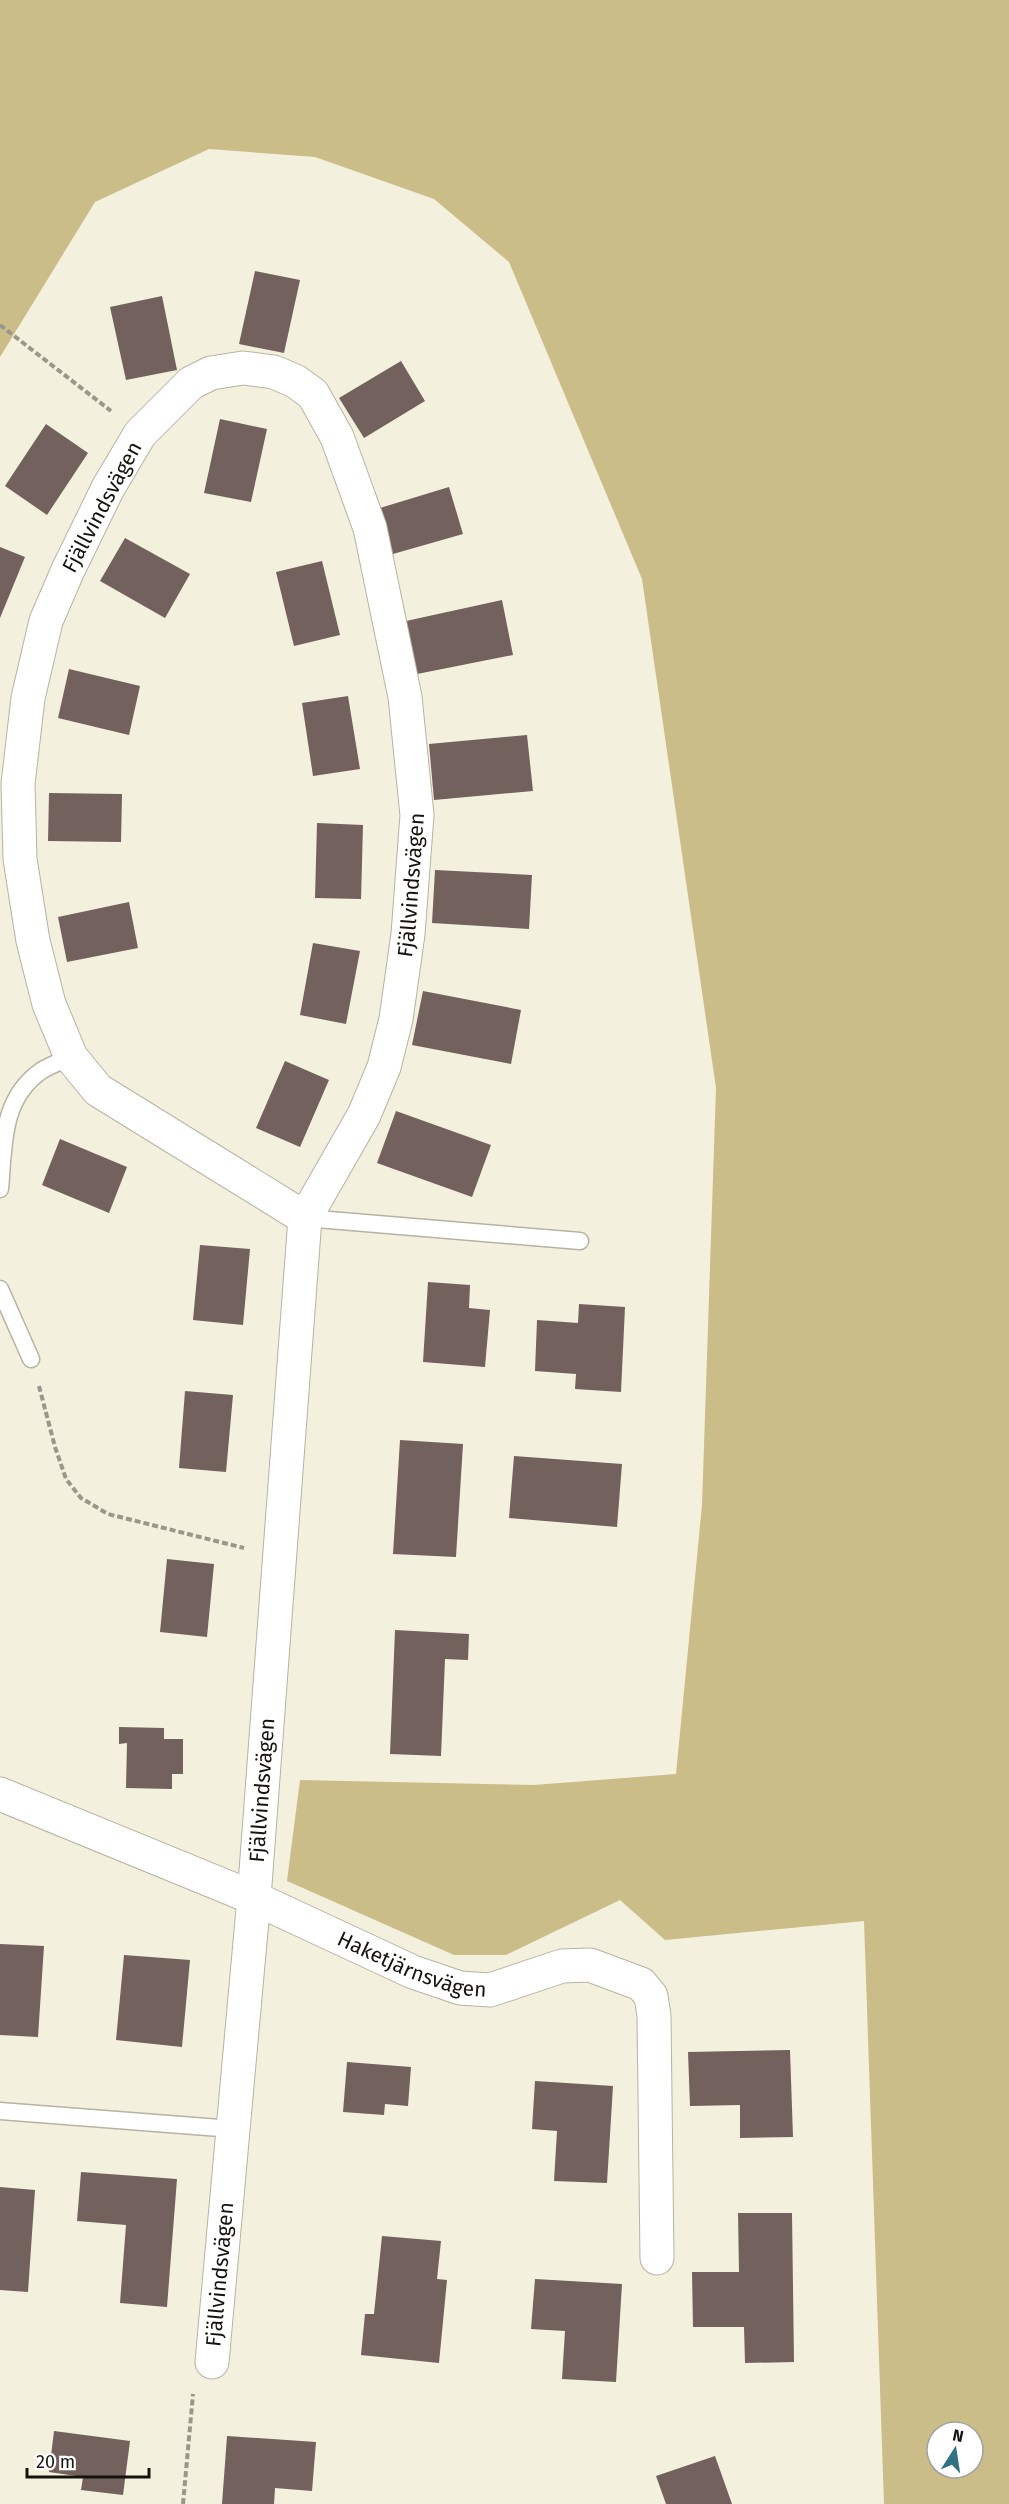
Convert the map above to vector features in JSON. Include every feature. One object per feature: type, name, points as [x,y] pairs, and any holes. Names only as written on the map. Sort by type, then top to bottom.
[{"type":"street","name":"Fjällvindsvägen","points":[[212,2362],[254,1898],[305,1218],[364,1115],[384,1066],[396,1019],[408,934],[417,815],[405,697],[373,539],[337,437],[313,394],[295,381],[274,372],[243,368],[211,373],[190,383],[140,434],[108,488],[68,570],[46,621],[28,698],[19,773],[20,859],[33,941],[49,1004],[71,1057],[98,1090],[305,1218]]},
{"type":"street","name":"Haketjärnsvägen","points":[[0,1794],[254,1898],[413,1971],[460,1988],[490,1990],[562,1966],[590,1965],[640,1984],[651,1996],[654,2016],[657,2258]]},
{"type":"lane","points":[[0,1189],[7,1116],[22,1089],[41,1071],[71,1057]]},
{"type":"lane","points":[[305,1218],[580,1241]]},
{"type":"lane","points":[[0,1289],[31,1359]]},
{"type":"lane","points":[[0,2111],[233,2129]]},
{"type":"path","points":[[0,325],[140,434]]},
{"type":"path","points":[[31,1359],[66,1479],[81,1498],[108,1514],[279,1557]]},
{"type":"path","points":[[183,2504],[193,2395],[212,2362]]},
{"type":"shaded area","points":[[0,0],[1009,0],[1009,2504],[884,2504],[864,1921],[665,1940],[620,1900],[506,1955],[454,1955],[287,1881],[300,1780],[534,1785],[676,1774],[702,1505],[716,1088],[642,579],[509,262],[434,199],[315,157],[209,149],[95,202],[0,357]]},
{"type":"building","points":[[255,271],[300,280],[284,353],[239,344]]},
{"type":"building","points":[[162,296],[177,370],[126,380],[110,307]]},
{"type":"building","points":[[401,361],[425,401],[364,438],[339,398]]},
{"type":"building","points":[[220,419],[267,429],[251,502],[204,493]]},
{"type":"building","points":[[46,424],[88,453],[47,515],[5,486]]},
{"type":"building","points":[[449,487],[463,534],[393,554],[380,508]]},
{"type":"building","points":[[125,538],[190,574],[165,618],[100,581]]},
{"type":"building","points":[[0,547],[25,557],[0,618]]},
{"type":"building","points":[[322,561],[340,635],[294,646],[276,572]]},
{"type":"building","points":[[502,600],[513,655],[417,674],[406,621]]},
{"type":"building","points":[[69,669],[140,686],[129,735],[58,718]]},
{"type":"building","points":[[348,696],[360,769],[313,776],[302,703]]},
{"type":"building","points":[[527,735],[533,791],[434,800],[429,744]]},
{"type":"building","points":[[49,793],[122,794],[121,842],[48,841]]},
{"type":"building","points":[[317,823],[363,825],[361,899],[315,898]]},
{"type":"building","points":[[435,870],[532,875],[529,929],[432,923]]},
{"type":"building","points":[[129,902],[138,948],[67,962],[58,917]]},
{"type":"building","points":[[313,943],[360,951],[346,1024],[300,1015]]},
{"type":"building","points":[[423,991],[521,1010],[511,1064],[412,1045]]},
{"type":"building","points":[[285,1061],[329,1080],[300,1147],[256,1128]]},
{"type":"building","points":[[396,1111],[491,1145],[472,1197],[377,1163]]},
{"type":"building","points":[[60,1139],[127,1167],[109,1213],[42,1185]]},
{"type":"building","points":[[200,1245],[250,1249],[243,1325],[193,1320]]},
{"type":"building","points":[[428,1282],[470,1285],[469,1308],[490,1310],[485,1367],[423,1362]]},
{"type":"building","points":[[579,1304],[625,1307],[621,1392],[575,1389],[576,1374],[535,1371],[537,1320],[578,1323]]},
{"type":"building","points":[[185,1391],[233,1395],[226,1472],[179,1468]]},
{"type":"building","points":[[400,1440],[463,1444],[456,1557],[393,1554]]},
{"type":"building","points":[[514,1456],[622,1464],[617,1527],[509,1518]]},
{"type":"building","points":[[167,1559],[214,1564],[207,1637],[160,1632]]},
{"type":"building","points":[[395,1630],[469,1634],[468,1660],[445,1659],[441,1756],[390,1754]]},
{"type":"building","points":[[119,1727],[164,1728],[164,1739],[183,1739],[183,1774],[172,1774],[172,1789],[126,1788],[127,1743],[119,1744]]},
{"type":"building","points":[[0,1944],[44,1946],[38,2037],[0,2035]]},
{"type":"building","points":[[124,1955],[190,1960],[182,2047],[116,2040]]},
{"type":"building","points":[[790,2050],[793,2137],[740,2138],[740,2105],[690,2106],[688,2052]]},
{"type":"building","points":[[347,2062],[411,2067],[408,2106],[385,2104],[384,2115],[343,2112]]},
{"type":"building","points":[[535,2081],[613,2086],[607,2183],[554,2181],[557,2131],[532,2129]]},
{"type":"building","points":[[81,2172],[177,2179],[167,2307],[120,2303],[126,2225],[77,2221]]},
{"type":"building","points":[[0,2187],[35,2190],[28,2292],[0,2290]]},
{"type":"building","points":[[738,2213],[792,2213],[794,2362],[745,2363],[744,2327],[693,2327],[692,2272],[739,2272]]},
{"type":"building","points":[[382,2236],[441,2241],[437,2279],[447,2280],[439,2363],[361,2355],[365,2314],[374,2314]]},
{"type":"building","points":[[535,2279],[622,2284],[616,2382],[562,2379],[565,2331],[531,2329]]},
{"type":"building","points":[[54,2431],[130,2441],[123,2495],[81,2490],[83,2477],[49,2472]]},
{"type":"building","points":[[227,2436],[316,2442],[312,2491],[275,2488],[274,2504],[222,2504]]},
{"type":"building","points":[[715,2456],[732,2504],[666,2504],[656,2476]]}]
